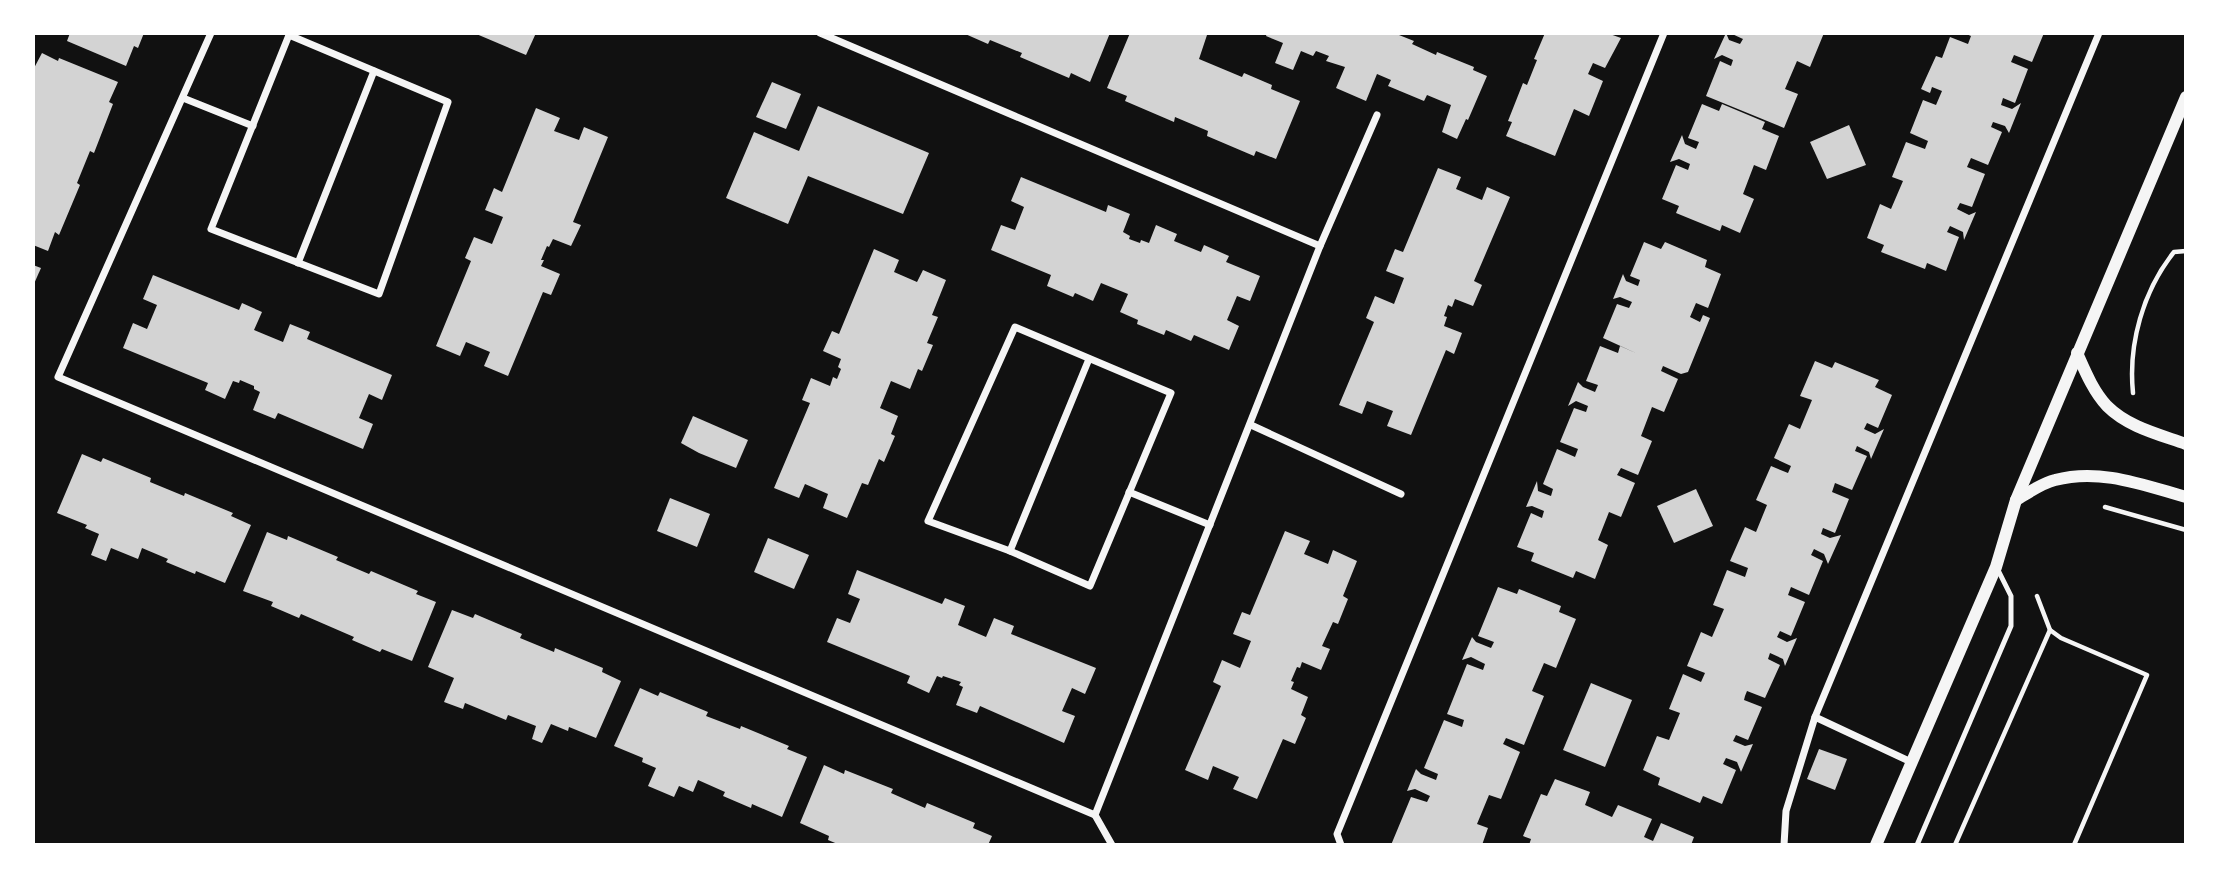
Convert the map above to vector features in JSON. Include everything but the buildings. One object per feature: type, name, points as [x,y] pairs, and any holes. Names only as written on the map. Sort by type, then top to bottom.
[{"type":"street","points":[[211,33],[58,377],[1095,815],[1112,845]]},
{"type":"street","points":[[820,33],[1320,246]]},
{"type":"street","points":[[1341,845],[1337,834],[1664,33]]},
{"type":"street","points":[[1784,845],[1786,811],[1815,717],[2099,33]]},
{"type":"street","points":[[289,36],[374,71],[448,102],[379,294],[211,229],[289,36]]},
{"type":"street","points":[[298,263],[374,71]]},
{"type":"street","points":[[1876,845],[1996,568],[2016,500],[2186,97]]},
{"type":"street","points":[[183,98],[253,125]]},
{"type":"street","points":[[1095,815],[1320,246],[1377,115]]},
{"type":"street","points":[[1014,327],[1171,393],[1129,492],[1090,586],[1010,551],[928,520],[1014,327]]},
{"type":"street","points":[[2077,353],[2092,386],[2107,406],[2135,427],[2186,444]]},
{"type":"street","points":[[1010,551],[1089,359]]},
{"type":"street","points":[[1251,425],[1401,494]]},
{"type":"street","points":[[2016,500],[2053,480],[2083,475],[2116,478],[2186,497]]},
{"type":"street","points":[[1129,492],[1210,525]]},
{"type":"street","points":[[1815,717],[1911,762]]},
{"type":"lane","points":[[1917,845],[2011,626],[2011,596],[1996,568]]},
{"type":"path","points":[[2136,399],[2132,392],[2135,329],[2160,270],[2174,252],[2186,251]]},
{"type":"path","points":[[2096,505],[2186,530]]},
{"type":"path","points":[[2033,587],[2050,630],[2061,638],[2147,675],[2074,845]]},
{"type":"path","points":[[1955,845],[2050,630]]}]
